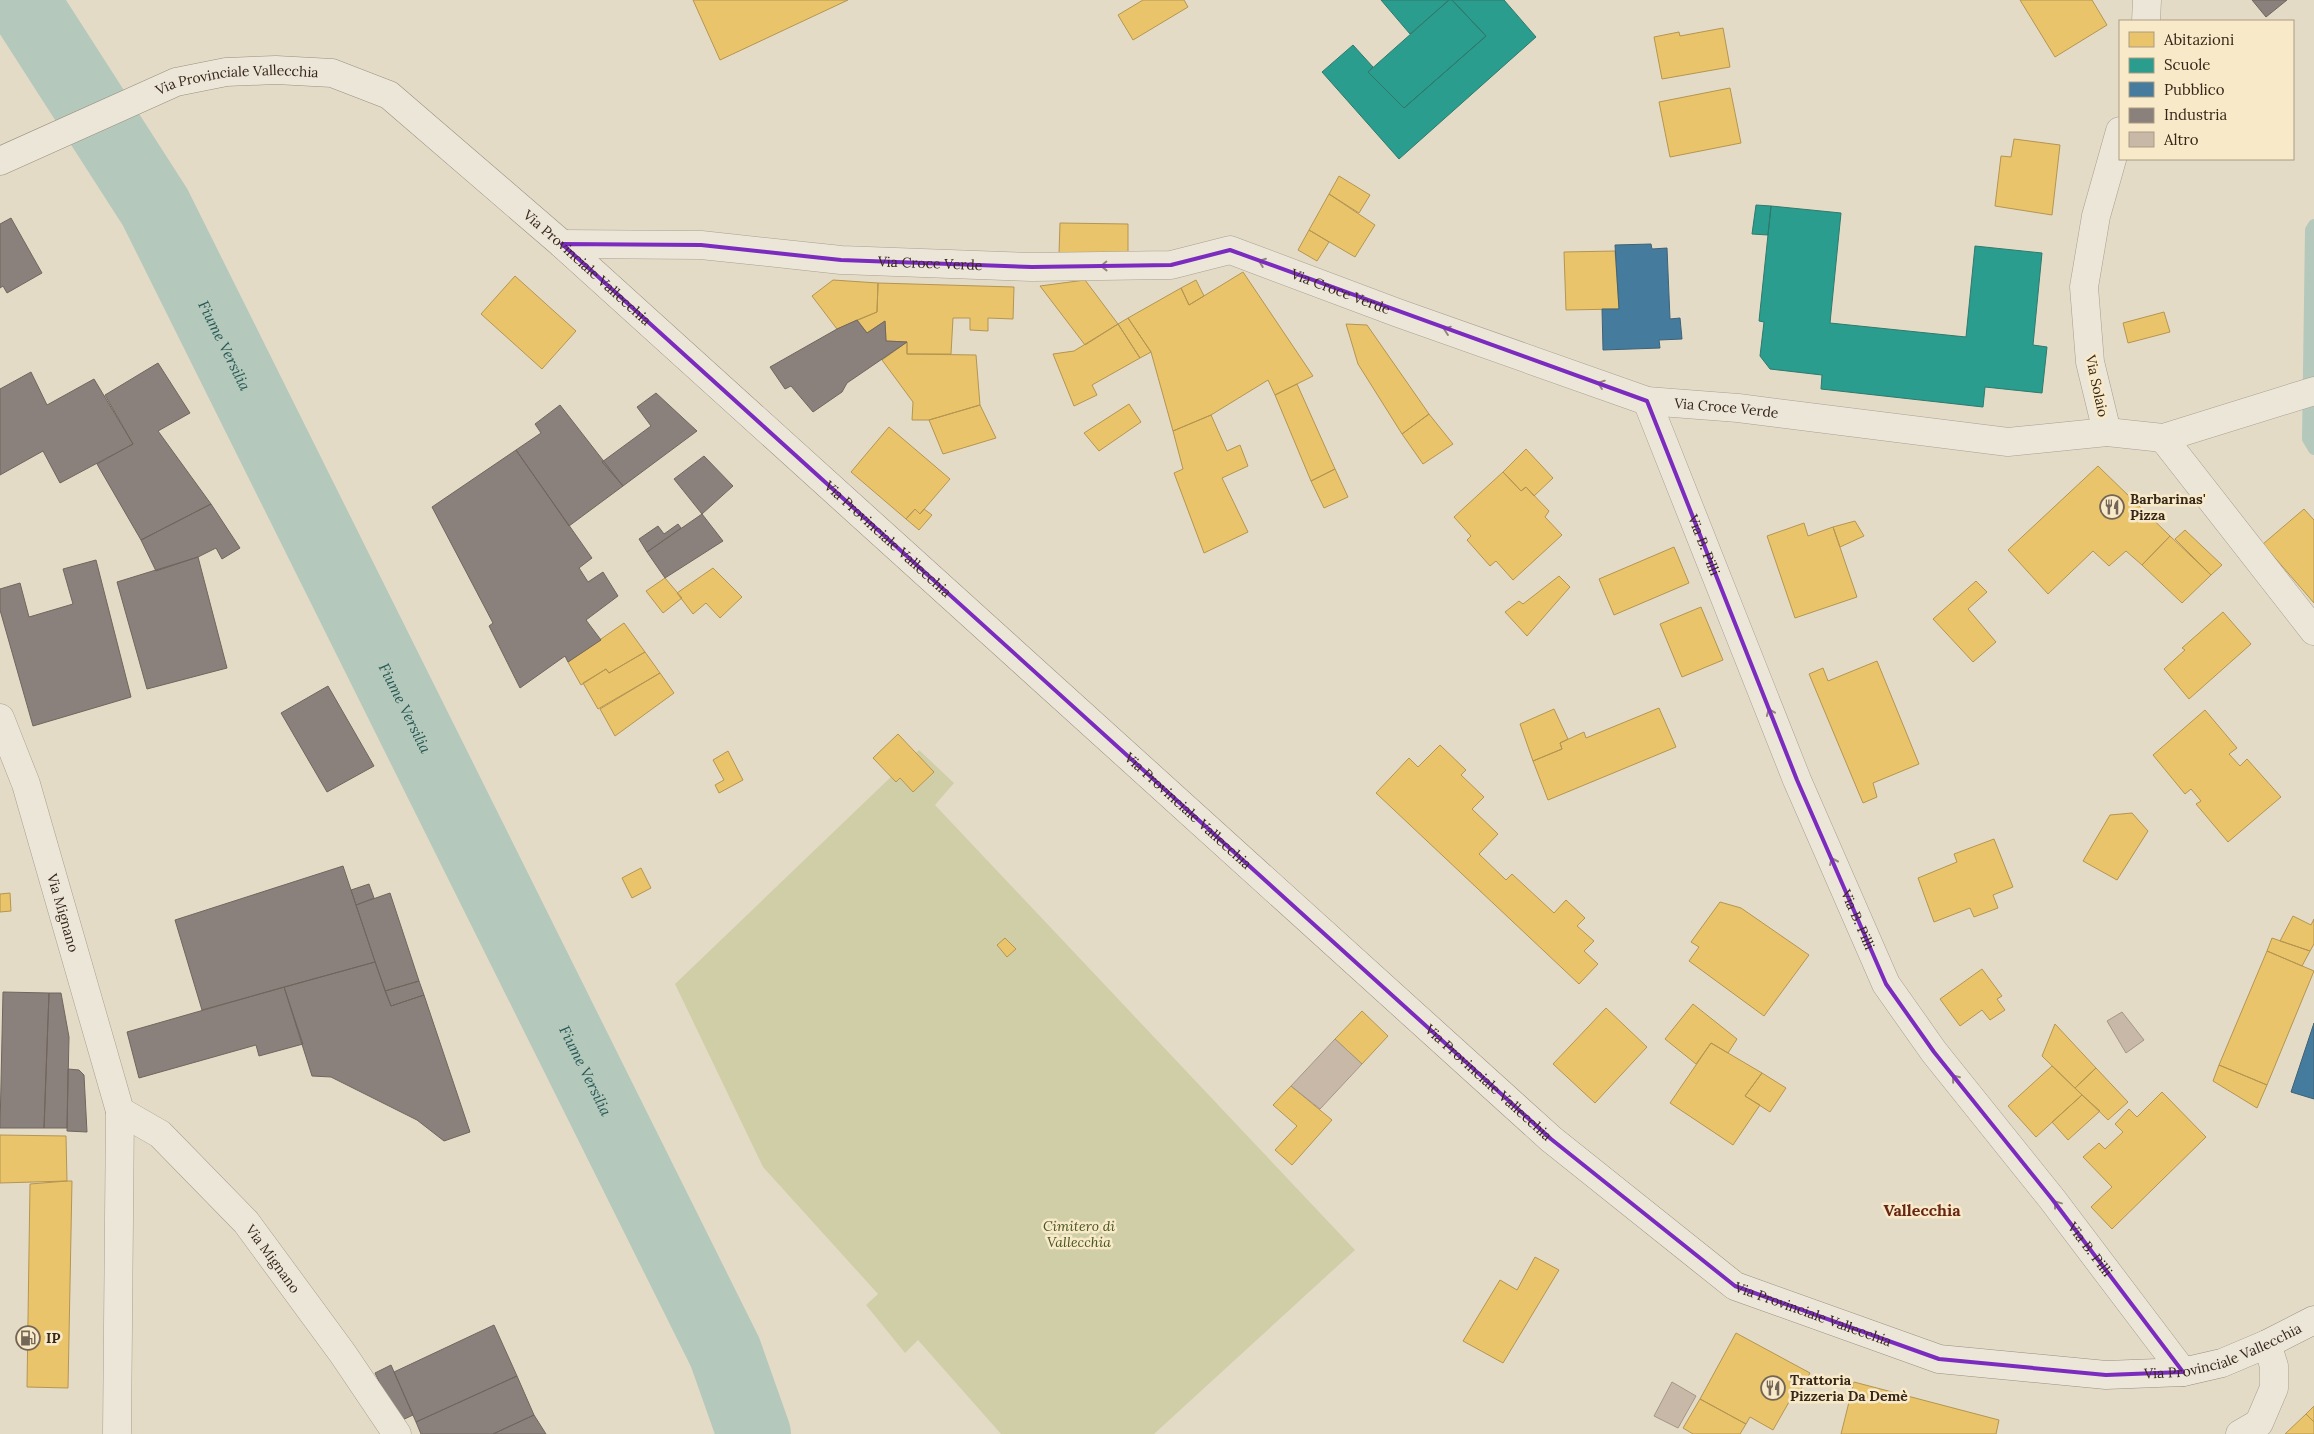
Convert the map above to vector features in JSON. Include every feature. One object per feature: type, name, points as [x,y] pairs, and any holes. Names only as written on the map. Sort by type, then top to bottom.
[{"type":"street","points":[[2146,20],[2147,0]]},
{"type":"street","name":"Via Provinciale Vallecchia","points":[[0,161],[176,82],[226,72],[276,70],[332,73],[390,95],[562,244],[1551,1139],[1735,1286],[1939,1359],[2106,1374],[2184,1372],[2222,1362],[2267,1344],[2314,1320]]},
{"type":"street","name":"Via Solaio","points":[[2119,136],[2096,216],[2084,287],[2090,362],[2107,432],[2163,438]]},
{"type":"street","name":"Via Croce Verde","points":[[562,244],[701,245],[841,260],[1032,267],[1171,265],[1230,250],[1398,313],[1647,401],[1738,408],[2008,442],[2107,432]]},
{"type":"street","points":[[2314,391],[2163,438],[2314,631]]},
{"type":"street","name":"Via B. Pilli","points":[[1647,401],[1797,780],[1886,984],[1934,1052],[2052,1199],[2184,1372]]},
{"type":"street","name":"Via Mignano","points":[[0,718],[26,784],[120,1110],[117,1434]]},
{"type":"street","name":"Via Mignano","points":[[120,1110],[160,1134],[246,1222],[338,1347],[397,1434]]},
{"type":"street","points":[[2240,1434],[2259,1423],[2274,1388],[2274,1366],[2267,1344]]},
{"type":"highlighted area","points":[[562,244],[701,245],[841,260],[1032,267],[1171,265],[1230,250],[1647,401],[1797,780],[1886,984],[1934,1052],[2052,1199],[2183,1372],[2106,1375],[1939,1359],[1735,1286],[1551,1139]]},
{"type":"green space","name":"Cimitero di Vallecchia","points":[[919,750],[954,783],[935,805],[1355,1250],[1154,1434],[1001,1434],[918,1340],[905,1353],[866,1305],[878,1294],[763,1167],[675,984]]},
{"type":"building: Abitazioni","points":[[693,0],[848,0],[720,60]]},
{"type":"building: Abitazioni","points":[[1143,0],[1184,0],[1188,7],[1133,40],[1118,15]]},
{"type":"building: Abitazioni","points":[[2020,0],[2092,0],[2107,25],[2055,57]]},
{"type":"building: Abitazioni","points":[[1723,28],[1730,67],[1662,79],[1654,37],[1679,32],[1680,36]]},
{"type":"building: Abitazioni","points":[[1730,88],[1741,143],[1670,157],[1659,102]]},
{"type":"building: Abitazioni","points":[[2014,139],[2060,145],[2052,215],[1995,206],[2001,156],[2011,157]]},
{"type":"building: Abitazioni","points":[[1339,176],[1370,195],[1359,213],[1329,194]]},
{"type":"building: Abitazioni","points":[[1329,194],[1375,225],[1355,257],[1309,230]]},
{"type":"building: Abitazioni","points":[[1060,223],[1128,224],[1128,256],[1059,254]]},
{"type":"building: Abitazioni","points":[[1309,230],[1329,242],[1317,261],[1298,250]]},
{"type":"building: Abitazioni","points":[[1615,251],[1619,309],[1566,310],[1564,252]]},
{"type":"building: Abitazioni","points":[[1243,272],[1313,376],[1275,395],[1268,380],[1211,415],[1173,431],[1151,352],[1128,318],[1181,288],[1189,305]]},
{"type":"building: Abitazioni","points":[[515,276],[576,331],[542,369],[481,314]]},
{"type":"building: Abitazioni","points":[[833,280],[878,283],[877,312],[837,329],[812,296]]},
{"type":"building: Abitazioni","points":[[1085,280],[1118,324],[1085,345],[1040,286]]},
{"type":"building: Abitazioni","points":[[1196,280],[1204,296],[1189,305],[1181,288]]},
{"type":"building: Abitazioni","points":[[878,283],[1014,287],[1013,319],[988,318],[988,331],[970,330],[970,318],[953,318],[951,354],[907,354],[907,342],[886,341],[885,321],[867,333],[857,320],[877,312]]},
{"type":"building: Abitazioni","points":[[2164,312],[2170,332],[2128,343],[2123,323]]},
{"type":"building: Abitazioni","points":[[1128,318],[1151,352],[1140,358],[1118,324]]},
{"type":"building: Abitazioni","points":[[1118,324],[1140,358],[1092,385],[1097,395],[1074,406],[1053,354],[1074,351]]},
{"type":"building: Abitazioni","points":[[1346,324],[1367,325],[1429,414],[1402,434],[1358,364]]},
{"type":"building: Abitazioni","points":[[907,342],[907,354],[976,355],[980,405],[929,420],[912,420],[913,402],[882,360]]},
{"type":"building: Abitazioni","points":[[1297,384],[1335,469],[1311,481],[1275,395]]},
{"type":"building: Abitazioni","points":[[1129,404],[1141,422],[1099,451],[1084,433]]},
{"type":"building: Abitazioni","points":[[980,405],[996,438],[943,454],[929,420]]},
{"type":"building: Abitazioni","points":[[1429,414],[1453,444],[1423,464],[1402,434]]},
{"type":"building: Abitazioni","points":[[1211,415],[1227,451],[1240,445],[1248,466],[1222,478],[1248,532],[1204,553],[1174,473],[1183,469],[1173,431]]},
{"type":"building: Abitazioni","points":[[889,427],[950,479],[920,514],[915,509],[906,519],[851,472]]},
{"type":"building: Abitazioni","points":[[1526,449],[1553,478],[1534,496],[1526,487],[1521,491],[1503,472]]},
{"type":"building: Abitazioni","points":[[2098,466],[2170,536],[2142,565],[2126,551],[2109,566],[2093,551],[2048,594],[2008,550]]},
{"type":"building: Abitazioni","points":[[1335,469],[1348,497],[1324,508],[1311,481]]},
{"type":"building: Abitazioni","points":[[1503,472],[1521,491],[1526,487],[1549,511],[1545,517],[1562,535],[1513,580],[1496,561],[1490,566],[1467,540],[1471,536],[1454,517]]},
{"type":"building: Abitazioni","points":[[915,509],[920,514],[924,509],[932,515],[919,530],[906,519]]},
{"type":"building: Abitazioni","points":[[2304,509],[2314,520],[2314,603],[2263,544]]},
{"type":"building: Abitazioni","points":[[1855,521],[1864,536],[1840,547],[1833,527]]},
{"type":"building: Abitazioni","points":[[1804,523],[1808,536],[1833,527],[1857,597],[1795,618],[1767,536]]},
{"type":"building: Abitazioni","points":[[2185,530],[2222,565],[2211,575],[2175,539]]},
{"type":"building: Abitazioni","points":[[2170,536],[2211,575],[2182,603],[2142,565]]},
{"type":"building: Abitazioni","points":[[1674,547],[1689,583],[1614,615],[1599,579]]},
{"type":"building: Abitazioni","points":[[713,568],[742,597],[720,618],[706,603],[693,614],[677,593]]},
{"type":"building: Abitazioni","points":[[1559,576],[1570,587],[1527,636],[1505,612],[1519,601],[1523,604]]},
{"type":"building: Abitazioni","points":[[665,578],[682,598],[663,613],[646,591]]},
{"type":"building: Abitazioni","points":[[1976,581],[1987,592],[1968,609],[1996,642],[1973,662],[1933,619]]},
{"type":"building: Abitazioni","points":[[1701,607],[1723,660],[1682,677],[1660,624]]},
{"type":"building: Abitazioni","points":[[2223,612],[2251,644],[2189,699],[2164,669],[2185,650],[2182,648]]},
{"type":"building: Abitazioni","points":[[624,623],[645,652],[609,673],[606,669],[581,685],[568,662]]},
{"type":"building: Abitazioni","points":[[645,652],[660,673],[598,709],[583,683],[606,669],[609,673]]},
{"type":"building: Abitazioni","points":[[1877,661],[1919,764],[1873,783],[1877,797],[1863,803],[1809,674],[1823,668],[1828,681]]},
{"type":"building: Abitazioni","points":[[660,673],[674,693],[615,736],[600,709]]},
{"type":"building: Abitazioni","points":[[1659,708],[1676,747],[1548,800],[1533,761],[1562,749],[1560,743],[1584,732],[1586,738]]},
{"type":"building: Abitazioni","points":[[1554,709],[1568,739],[1560,743],[1562,749],[1533,761],[1520,724]]},
{"type":"building: Abitazioni","points":[[2205,710],[2237,748],[2229,754],[2240,766],[2247,759],[2281,797],[2228,842],[2196,804],[2201,801],[2191,789],[2185,794],[2153,755]]},
{"type":"building: Abitazioni","points":[[898,734],[934,772],[913,792],[900,778],[896,782],[873,758]]},
{"type":"building: Abitazioni","points":[[1440,745],[1466,770],[1461,775],[1484,797],[1472,809],[1498,834],[1479,854],[1506,880],[1512,874],[1554,913],[1566,900],[1585,918],[1577,926],[1594,941],[1584,951],[1598,964],[1579,984],[1376,793],[1409,758],[1418,767]]},
{"type":"building: Abitazioni","points":[[728,751],[743,780],[719,793],[715,785],[724,780],[713,760]]},
{"type":"building: Abitazioni","points":[[2132,813],[2148,831],[2117,880],[2083,861],[2110,815]]},
{"type":"building: Abitazioni","points":[[1994,839],[2013,887],[1993,895],[1998,908],[1974,917],[1970,908],[1934,922],[1918,878],[1957,862],[1954,854]]},
{"type":"building: Abitazioni","points":[[641,868],[651,888],[632,898],[622,878]]},
{"type":"building: Abitazioni","points":[[10,893],[11,911],[0,912],[0,894]]},
{"type":"building: Abitazioni","points":[[1720,902],[1741,908],[1809,955],[1764,1016],[1689,961],[1699,947],[1691,942]]},
{"type":"building: Abitazioni","points":[[2293,916],[2311,925],[2314,919],[2314,944],[2310,951],[2280,941]]},
{"type":"building: Abitazioni","points":[[1005,938],[1016,949],[1007,957],[997,945]]},
{"type":"building: Abitazioni","points":[[2272,938],[2310,951],[2302,966],[2267,951]]},
{"type":"building: Abitazioni","points":[[2267,951],[2314,971],[2267,1085],[2219,1065]]},
{"type":"building: Abitazioni","points":[[1982,969],[2002,996],[1997,999],[2005,1010],[1990,1020],[1982,1010],[1960,1026],[1940,999]]},
{"type":"building: Abitazioni","points":[[1693,1004],[1737,1039],[1728,1053],[1711,1043],[1696,1064],[1665,1039]]},
{"type":"building: Abitazioni","points":[[1606,1008],[1647,1047],[1595,1103],[1553,1064]]},
{"type":"building: Abitazioni","points":[[1362,1011],[1388,1036],[1362,1064],[1335,1039]]},
{"type":"building: Abitazioni","points":[[2055,1024],[2096,1068],[2075,1088],[2042,1056]]},
{"type":"building: Abitazioni","points":[[1711,1043],[1762,1073],[1745,1096],[1760,1105],[1733,1145],[1670,1103]]},
{"type":"building: Abitazioni","points":[[2219,1065],[2267,1085],[2257,1108],[2213,1081]]},
{"type":"building: Abitazioni","points":[[2052,1066],[2082,1095],[2036,1137],[2008,1106]]},
{"type":"building: Abitazioni","points":[[2096,1068],[2128,1102],[2108,1120],[2075,1088]]},
{"type":"building: Abitazioni","points":[[1762,1073],[1786,1088],[1770,1112],[1745,1096]]},
{"type":"building: Abitazioni","points":[[1291,1086],[1332,1120],[1292,1165],[1275,1150],[1297,1126],[1273,1105]]},
{"type":"building: Abitazioni","points":[[2162,1092],[2206,1137],[2112,1229],[2091,1207],[2112,1187],[2083,1157],[2099,1143],[2105,1149],[2123,1132],[2115,1124],[2129,1109],[2137,1117]]},
{"type":"building: Abitazioni","points":[[2082,1095],[2100,1111],[2068,1140],[2052,1122]]},
{"type":"building: Abitazioni","points":[[0,1135],[66,1136],[67,1181],[0,1183]]},
{"type":"building: Abitazioni","points":[[72,1181],[68,1388],[27,1387],[30,1184]]},
{"type":"building: Abitazioni","points":[[1535,1257],[1559,1270],[1503,1363],[1463,1341],[1500,1280],[1517,1290]]},
{"type":"building: Abitazioni","points":[[1736,1333],[1810,1373],[1796,1398],[1793,1395],[1773,1430],[1750,1417],[1746,1424],[1700,1399]]},
{"type":"building: Abitazioni","points":[[1854,1382],[1999,1420],[1996,1434],[1841,1434]]},
{"type":"building: Abitazioni","points":[[1700,1399],[1746,1424],[1740,1434],[1693,1434],[1683,1428]]},
{"type":"building: Abitazioni","points":[[2314,1406],[2314,1422],[2306,1414]]},
{"type":"building: Abitazioni","points":[[2306,1414],[2314,1422],[2314,1434],[2285,1434]]},
{"type":"building: Scuole","points":[[1381,0],[1449,0],[1410,34]]},
{"type":"building: Scuole","points":[[1449,0],[1452,0],[1486,36],[1404,108],[1368,72]]},
{"type":"building: Scuole","points":[[1452,0],[1504,0],[1536,37],[1399,159],[1322,72],[1353,45],[1373,67],[1368,72],[1404,108],[1486,36]]},
{"type":"building: Scuole","points":[[1756,205],[1771,206],[1768,235],[1752,234]]},
{"type":"building: Scuole","points":[[1771,206],[1841,213],[1830,323],[1966,337],[1975,246],[2042,253],[2033,345],[2047,347],[2042,393],[1985,387],[1983,407],[1821,389],[1822,375],[1770,369],[1760,356],[1764,322],[1759,321]]},
{"type":"building: Pubblico","points":[[1651,244],[1652,249],[1667,248],[1670,319],[1680,318],[1682,339],[1659,340],[1660,348],[1603,350],[1602,309],[1619,309],[1615,245]]},
{"type":"building: Pubblico","points":[[2314,1023],[2314,1099],[2291,1092]]},
{"type":"building: Industria","points":[[2252,0],[2287,0],[2266,17]]},
{"type":"building: Industria","points":[[11,218],[42,273],[7,293],[3,286],[0,288],[0,224]]},
{"type":"building: Industria","points":[[857,320],[867,333],[885,321],[886,341],[907,342],[847,383],[842,392],[813,412],[791,386],[785,389],[770,367],[837,329]]},
{"type":"building: Industria","points":[[158,363],[190,413],[158,431],[211,504],[141,540],[97,464],[133,444],[105,395]]},
{"type":"building: Industria","points":[[31,372],[47,405],[94,379],[133,444],[60,483],[43,451],[0,475],[0,389]]},
{"type":"building: Industria","points":[[656,393],[697,431],[623,486],[602,462],[651,426],[637,407]]},
{"type":"building: Industria","points":[[560,405],[623,486],[569,526],[516,450],[541,433],[535,424]]},
{"type":"building: Industria","points":[[516,450],[592,558],[579,568],[588,582],[603,572],[618,596],[586,620],[601,640],[568,662],[565,656],[520,688],[489,626],[493,623],[432,507]]},
{"type":"building: Industria","points":[[704,456],[733,486],[702,514],[674,479]]},
{"type":"building: Industria","points":[[211,504],[240,548],[222,559],[216,548],[198,557],[156,571],[141,540]]},
{"type":"building: Industria","points":[[702,514],[723,541],[665,578],[647,552]]},
{"type":"building: Industria","points":[[678,524],[681,528],[647,552],[639,539],[658,526],[664,534]]},
{"type":"building: Industria","points":[[198,557],[227,668],[147,689],[117,582]]},
{"type":"building: Industria","points":[[96,560],[131,697],[33,726],[0,610],[0,589],[20,583],[29,617],[73,604],[63,569]]},
{"type":"building: Industria","points":[[328,686],[374,766],[327,792],[281,713]]},
{"type":"building: Industria","points":[[343,866],[375,962],[202,1010],[175,920]]},
{"type":"building: Industria","points":[[369,884],[374,898],[356,905],[351,890]]},
{"type":"building: Industria","points":[[390,893],[419,981],[385,991],[356,905]]},
{"type":"building: Industria","points":[[375,962],[391,1006],[424,995],[470,1132],[444,1141],[417,1120],[331,1077],[312,1076],[284,987]]},
{"type":"building: Industria","points":[[419,981],[424,995],[391,1006],[385,991]]},
{"type":"building: Industria","points":[[284,987],[303,1044],[259,1056],[256,1045],[139,1078],[127,1032]]},
{"type":"building: Industria","points":[[3,992],[49,993],[44,1128],[0,1128]]},
{"type":"building: Industria","points":[[49,993],[61,993],[69,1037],[67,1128],[44,1128]]},
{"type":"building: Industria","points":[[68,1069],[79,1070],[84,1075],[87,1132],[67,1131]]},
{"type":"building: Industria","points":[[494,1325],[517,1376],[416,1422],[394,1372]]},
{"type":"building: Industria","points":[[391,1365],[413,1415],[398,1422],[375,1373]]},
{"type":"building: Industria","points":[[517,1376],[534,1415],[493,1434],[421,1434],[416,1422]]},
{"type":"building: Industria","points":[[534,1415],[546,1434],[493,1434]]},
{"type":"building: Altro","points":[[2122,1012],[2144,1040],[2126,1053],[2107,1021]]},
{"type":"building: Altro","points":[[1335,1039],[1362,1064],[1320,1109],[1291,1086]]},
{"type":"building: Altro","points":[[1672,1382],[1696,1396],[1678,1428],[1654,1416]]},
{"type":"waterway","name":"Fiume Versilia","points":[[22,0],[155,207],[725,1352],[754,1434]]},
{"type":"waterway","points":[[2314,225],[2311,230],[2308,439],[2314,449]]},
{"type":"place","name":"Barbarinas' Pizza","points":[[2112,507]]},
{"type":"place","name":"IP","points":[[28,1338]]},
{"type":"place","name":"Trattoria Pizzeria Da Demè","points":[[1773,1388]]},
{"type":"district","name":"Vallecchia","points":[[1922,1210]]}]
